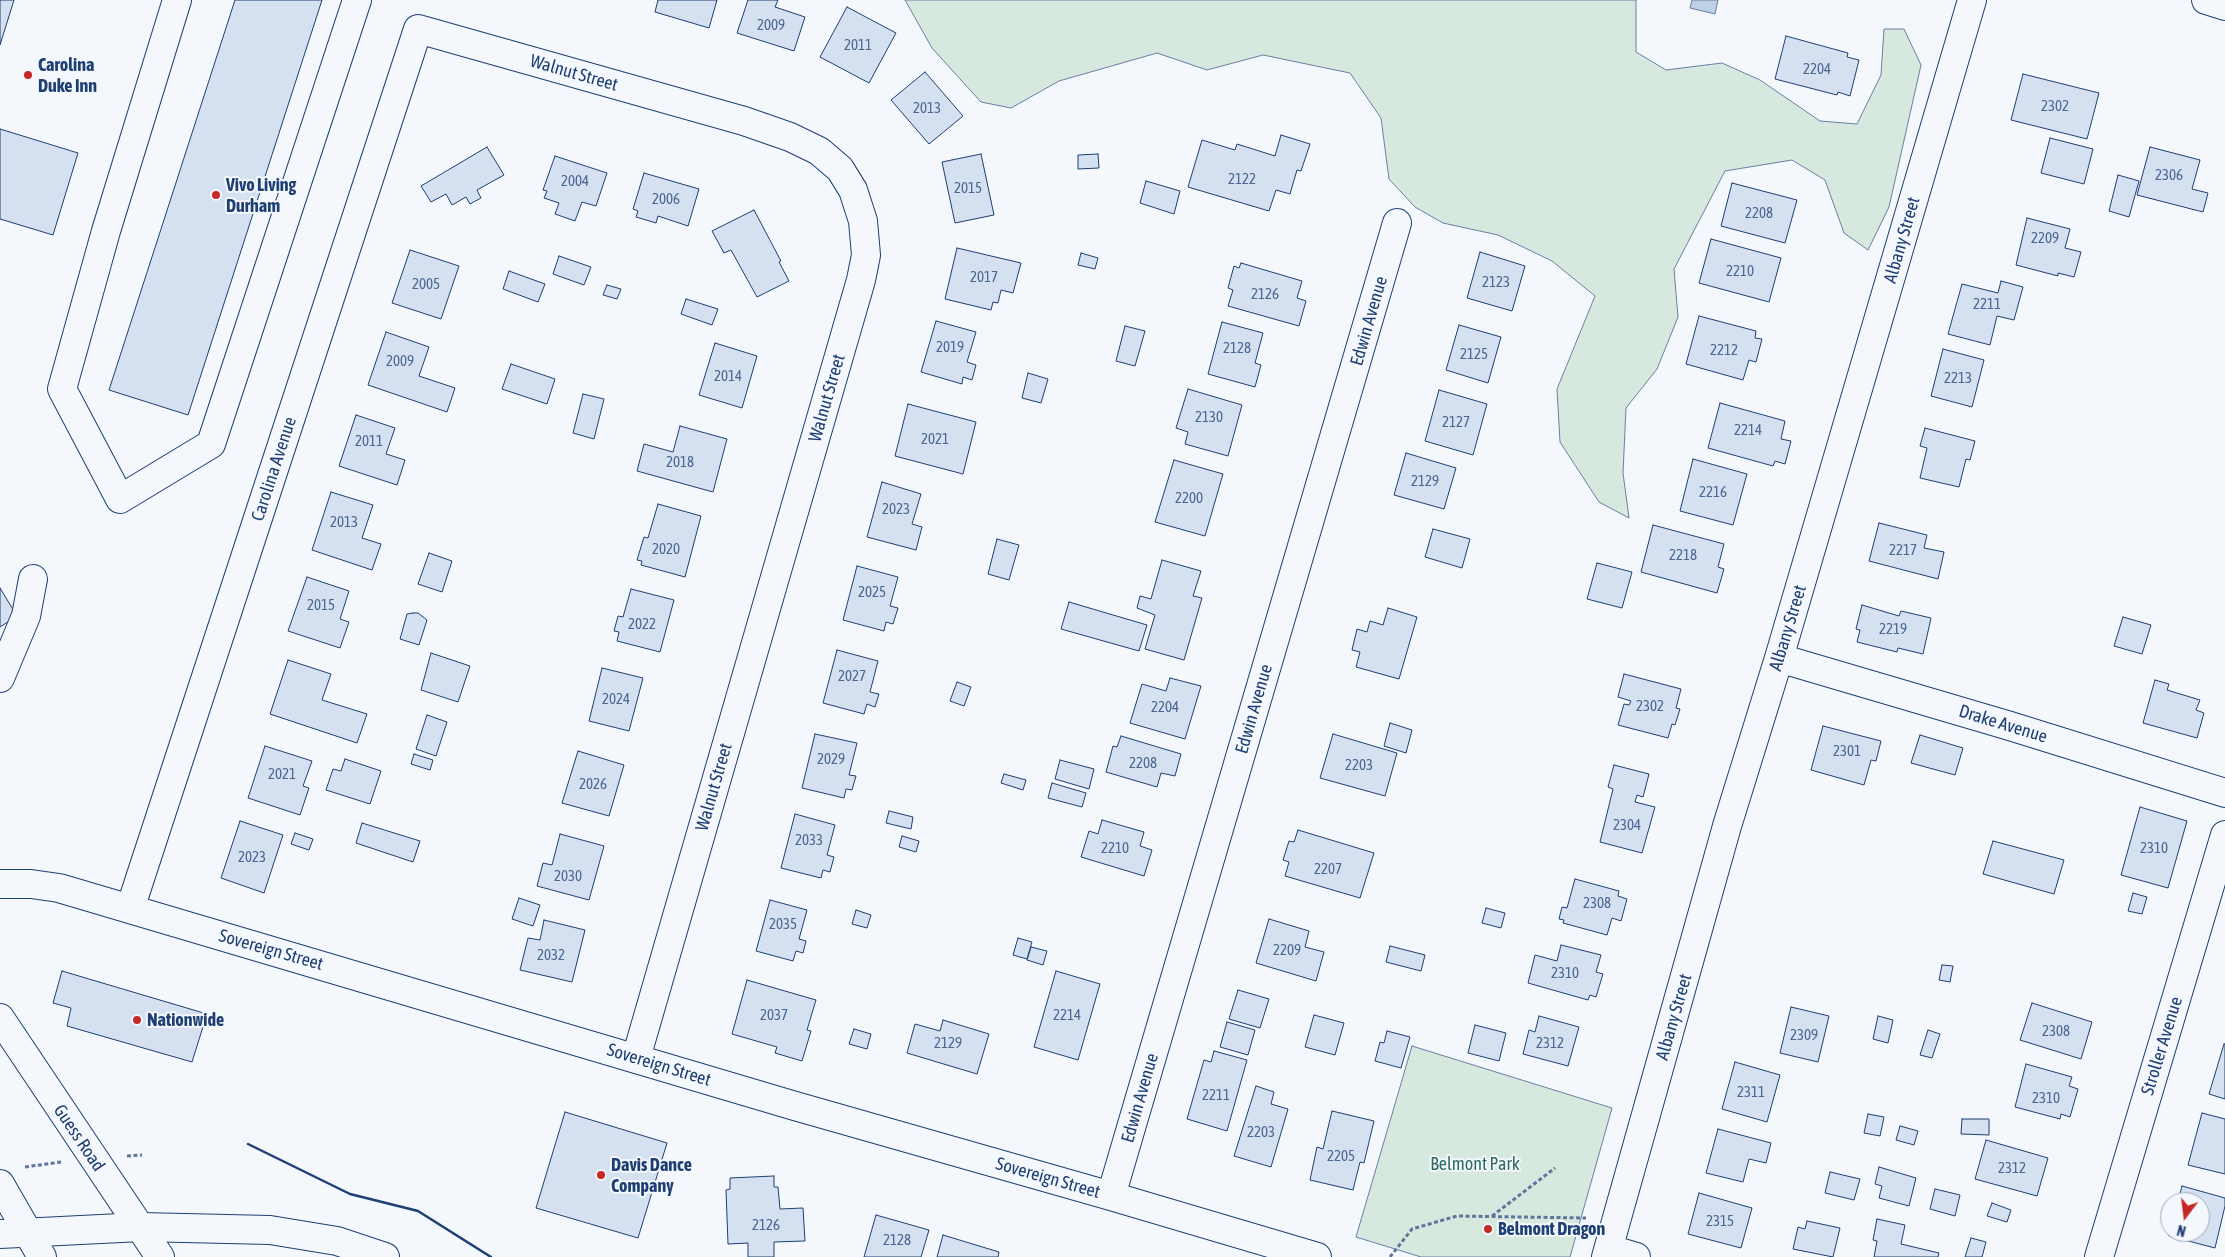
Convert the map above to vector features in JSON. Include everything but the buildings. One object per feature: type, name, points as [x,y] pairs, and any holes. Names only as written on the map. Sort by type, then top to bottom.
[{"type":"main road","points":[[177,0],[106,232],[62,389],[120,499],[211,444],[357,0]]},
{"type":"main road","name":"Albany Street","points":[[1608,1253],[1727,826],[1779,658],[1972,0]]},
{"type":"main road","points":[[2206,0],[2225,6]]},
{"type":"main road","name":"Carolina Avenue","points":[[130,909],[418,29]]},
{"type":"main road","name":"Walnut Street","points":[[418,29],[744,121],[790,137],[819,151],[840,169],[853,190],[863,221],[866,255],[861,280],[636,1058]]},
{"type":"main road","name":"Edwin Avenue","points":[[1111,1196],[1397,223]]},
{"type":"main road","points":[[0,678],[26,616],[33,580]]},
{"type":"main road","name":"Drake Avenue","points":[[1779,658],[2010,726],[2225,794]]},
{"type":"main road","name":"Stroller Avenue","points":[[2099,1257],[2225,834]]},
{"type":"main road","name":"Sovereign Street","points":[[0,884],[31,884],[59,888],[804,1109],[1111,1196],[1317,1257]]},
{"type":"main road","name":"Guess Road","points":[[0,1018],[160,1257]]},
{"type":"main road","points":[[0,1184],[42,1257]]},
{"type":"main road","points":[[0,1234],[141,1227],[270,1230],[329,1239],[385,1257]]},
{"type":"main road","points":[[1608,1253],[1636,1257]]},
{"type":"path","points":[[1492,1217],[1555,1168]]},
{"type":"path","points":[[1390,1257],[1412,1229],[1457,1216],[1582,1218],[1619,1215]]},
{"type":"green space","points":[[905,0],[1636,0],[1636,52],[1666,70],[1722,63],[1760,80],[1820,121],[1857,124],[1881,75],[1884,29],[1904,29],[1921,65],[1889,207],[1868,250],[1844,233],[1825,180],[1792,160],[1725,171],[1674,269],[1678,317],[1657,369],[1626,408],[1623,473],[1629,518],[1599,502],[1560,442],[1557,389],[1595,296],[1552,261],[1498,235],[1443,223],[1415,207],[1389,179],[1381,118],[1350,73],[1263,55],[1207,70],[1157,53],[1059,81],[1011,108],[981,102],[932,48]]},
{"type":"green space","name":"Belmont Park","points":[[1412,1046],[1612,1108],[1570,1257],[1421,1257],[1356,1237]]},
{"type":"water","points":[[1692,0],[1718,0],[1715,14],[1690,8]]},
{"type":"wall","points":[[248,1144],[350,1194],[418,1211],[491,1257]]},
{"type":"place","name":"Carolina Duke Inn","points":[[28,75]]},
{"type":"place","name":"Vivo Living Durham","points":[[216,195]]},
{"type":"place","name":"Nationwide","points":[[137,1020]]},
{"type":"place","name":"Davis Dance Company","points":[[601,1175]]},
{"type":"place","name":"Belmont Dragon","points":[[1488,1229]]}]
